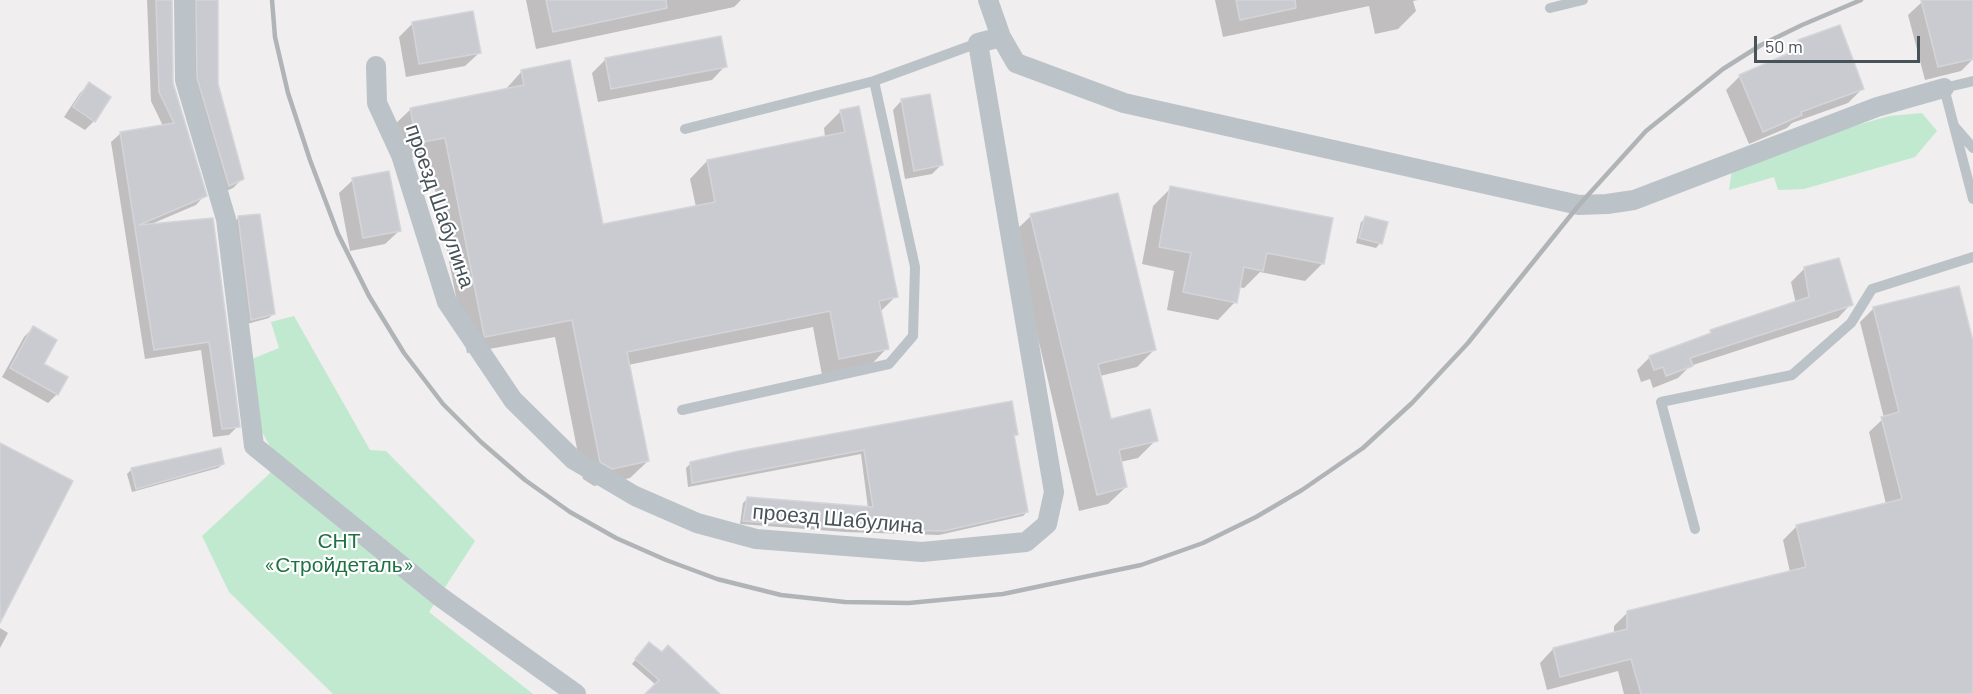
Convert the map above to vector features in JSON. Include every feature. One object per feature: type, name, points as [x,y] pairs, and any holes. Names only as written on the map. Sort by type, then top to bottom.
[{"type":"street","points":[[184,0],[185,80],[226,219],[254,446],[440,596],[576,694]]},
{"type":"street","points":[[988,0],[1001,37],[1016,63],[1124,103],[1579,205],[1634,200],[1876,107],[1944,88]]},
{"type":"street","points":[[978,43],[1001,37]]},
{"type":"street","name":"проезд Шабулина","points":[[376,66],[377,103],[401,155],[447,302],[513,400],[574,460],[635,496],[697,523],[756,539],[921,552],[1026,542],[1047,524],[1054,492],[978,43]]},
{"type":"lane","points":[[1550,8],[1583,0]]},
{"type":"lane","points":[[685,129],[874,81],[978,43]]},
{"type":"lane","points":[[682,410],[889,364],[912,336],[915,267],[874,81]]},
{"type":"lane","points":[[1973,81],[1944,88],[1973,199]]},
{"type":"lane","points":[[1953,124],[1973,148]]},
{"type":"lane","points":[[1695,529],[1661,402],[1792,375],[1851,323],[1872,289],[1973,257]]},
{"type":"green space","points":[[1922,113],[1937,131],[1915,157],[1804,189],[1778,190],[1774,177],[1729,190],[1732,170],[1834,132],[1889,116]]},
{"type":"green space","name":"СНТ «Стройдеталь»","points":[[294,316],[370,450],[386,451],[475,541],[429,612],[533,694],[333,694],[229,592],[202,536],[279,463],[255,419],[247,361],[279,348],[271,322]]},
{"type":"building","points":[[156,0],[172,0],[173,83],[207,196],[139,225],[213,218],[240,427],[222,429],[209,342],[154,350],[120,132],[174,123],[159,92]]},
{"type":"building","points":[[196,0],[218,0],[218,84],[244,179],[229,186],[197,78]]},
{"type":"building","points":[[546,0],[666,0],[667,8],[553,32]]},
{"type":"building","points":[[1236,0],[1295,0],[1296,8],[1240,20]]},
{"type":"building","points":[[1921,0],[1973,0],[1973,59],[1938,67]]},
{"type":"building","points":[[473,11],[481,53],[419,64],[412,22]]},
{"type":"building","points":[[1840,25],[1864,89],[1801,112],[1802,115],[1763,132],[1739,75],[1801,48],[1798,40]]},
{"type":"building","points":[[721,36],[727,67],[611,89],[605,58]]},
{"type":"building","points":[[570,60],[603,224],[715,202],[707,160],[845,132],[840,110],[859,106],[898,297],[879,301],[889,349],[839,359],[830,311],[627,352],[649,461],[612,469],[600,462],[572,320],[485,337],[445,138],[417,143],[410,108],[524,85],[521,70]]},
{"type":"building","points":[[89,82],[111,97],[95,122],[73,107]]},
{"type":"building","points":[[930,94],[943,165],[914,171],[901,99]]},
{"type":"building","points":[[389,171],[401,231],[363,238],[352,178]]},
{"type":"building","points":[[1170,186],[1333,218],[1324,264],[1267,253],[1263,271],[1244,267],[1237,303],[1183,292],[1191,253],[1159,247]]},
{"type":"building","points":[[1118,193],[1156,350],[1098,364],[1111,419],[1150,409],[1158,441],[1119,450],[1127,487],[1097,495],[1030,214]]},
{"type":"building","points":[[260,214],[275,314],[251,320],[238,216]]},
{"type":"building","points":[[1365,216],[1388,222],[1382,244],[1359,238]]},
{"type":"building","points":[[1839,258],[1853,305],[1690,358],[1693,366],[1666,376],[1663,367],[1654,370],[1649,356],[1711,333],[1710,330],[1809,297],[1804,267]]},
{"type":"building","points":[[1959,286],[1973,341],[1973,694],[1641,694],[1631,659],[1560,677],[1553,648],[1627,629],[1627,611],[1806,567],[1796,525],[1902,499],[1881,417],[1899,412],[1873,307]]},
{"type":"building","points":[[33,326],[57,340],[44,364],[68,377],[58,395],[10,368]]},
{"type":"building","points":[[1012,401],[1018,435],[1014,435],[1028,512],[944,531],[850,529],[743,521],[747,497],[873,507],[864,450],[692,483],[690,462]]},
{"type":"building","points":[[0,443],[73,481],[0,623]]},
{"type":"building","points":[[221,448],[224,464],[136,489],[131,468]]},
{"type":"building","points":[[649,642],[662,652],[668,645],[720,694],[645,694],[659,680],[635,659]]},
{"type":"railway","points":[[272,0],[275,37],[288,93],[338,234],[369,296],[404,353],[443,404],[481,442],[525,480],[570,512],[616,538],[666,560],[717,579],[781,595],[845,602],[909,603],[1003,594],[1141,565],[1203,543],[1256,517],[1302,490],[1363,448],[1412,403],[1468,343],[1579,205],[1646,131],[1723,69],[1761,45],[1861,0]]}]
